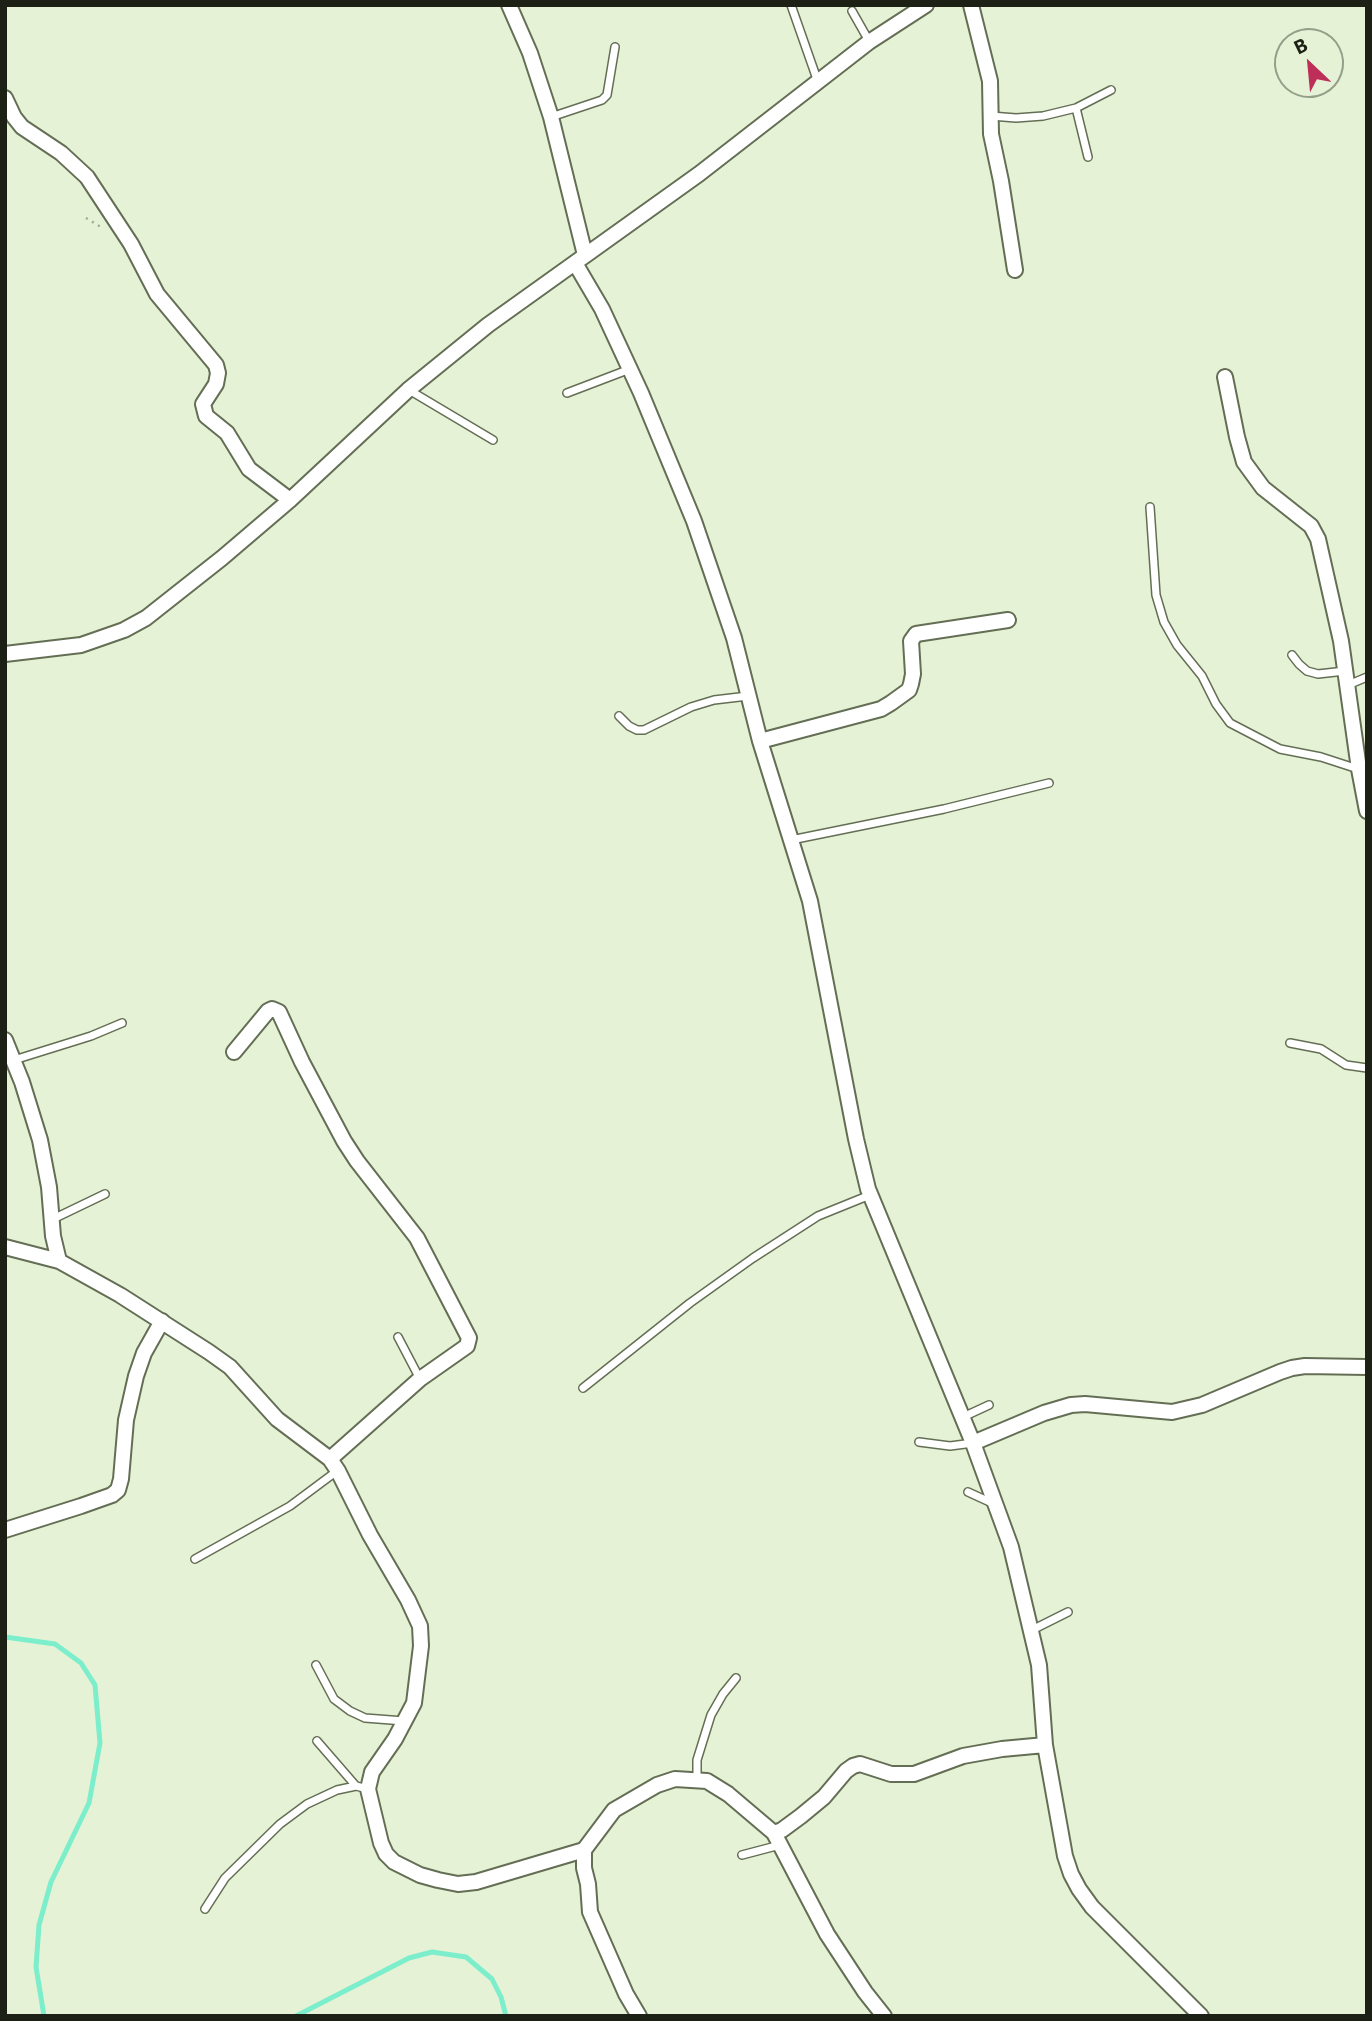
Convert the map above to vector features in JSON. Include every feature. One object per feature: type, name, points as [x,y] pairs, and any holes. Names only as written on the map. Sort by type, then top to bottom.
[{"type":"street","points":[[509,5],[530,53],[551,117],[580,259],[694,521],[734,638],[760,741],[810,901],[856,1139],[870,1195],[973,1443],[1012,1547],[1039,1665],[1045,1745],[1065,1856],[1079,1889],[1092,1907],[1201,2016]]},
{"type":"street","points":[[5,654],[81,645],[124,630],[146,618],[290,500],[408,390],[488,324],[699,174],[869,42],[926,5]]},
{"type":"street","points":[[971,5],[990,81],[991,134],[1015,270]]},
{"type":"street","points":[[5,98],[22,127],[61,153],[87,177],[131,244],[156,294],[216,365],[216,384],[203,404],[206,415],[227,433],[249,469],[290,500]]},
{"type":"street","points":[[1225,377],[1244,462],[1263,488],[1311,526],[1318,539],[1341,641],[1367,811]]},
{"type":"street","points":[[760,741],[881,709],[891,703],[909,690],[914,674],[911,641],[916,634],[1008,620]]},
{"type":"street","points":[[234,1052],[268,1011],[272,1009],[279,1012],[344,1141],[417,1238],[469,1338],[467,1346],[420,1379],[334,1465]]},
{"type":"street","points":[[5,1040],[40,1140],[59,1261]]},
{"type":"street","points":[[6,1248],[59,1261],[162,1321],[230,1367],[276,1419],[334,1465],[420,1626],[421,1646],[414,1703],[362,1787],[380,1843],[394,1862],[429,1877],[458,1884],[476,1882],[584,1850],[614,1811],[657,1785],[675,1779],[707,1781],[728,1794],[777,1839],[827,1934],[864,1993],[884,2016]]},
{"type":"street","points":[[5,1530],[81,1506],[112,1495],[118,1490],[126,1420],[136,1376],[144,1353],[162,1321]]},
{"type":"street","points":[[973,1443],[1044,1413],[1071,1405],[1171,1412],[1202,1405],[1292,1368],[1367,1367]]},
{"type":"street","points":[[777,1839],[782,1830],[824,1797],[853,1766],[860,1764],[891,1774],[914,1774],[963,1756],[1045,1745]]},
{"type":"street","points":[[584,1850],[590,1912],[626,1994],[639,2016]]},
{"type":"lane","points":[[791,5],[818,82]]},
{"type":"lane","points":[[852,11],[869,42]]},
{"type":"lane","points":[[551,117],[603,100],[610,89],[615,47]]},
{"type":"lane","points":[[990,116],[1043,116],[1076,108],[1111,90]]},
{"type":"lane","points":[[1076,108],[1088,157]]},
{"type":"lane","points":[[567,393],[630,369]]},
{"type":"lane","points":[[408,390],[493,440]]},
{"type":"lane","points":[[1150,507],[1156,595],[1164,622],[1177,645],[1202,676],[1216,704],[1230,723],[1280,749],[1321,757],[1359,769]]},
{"type":"lane","points":[[1292,654],[1307,671],[1346,678],[1367,677]]},
{"type":"lane","points":[[619,716],[629,726],[644,730],[691,707],[714,700],[748,696]]},
{"type":"lane","points":[[790,840],[944,809],[1049,783]]},
{"type":"lane","points":[[14,1060],[91,1037],[122,1023]]},
{"type":"lane","points":[[1290,1043],[1321,1049],[1346,1065],[1367,1068]]},
{"type":"lane","points":[[52,1219],[104,1194]]},
{"type":"lane","points":[[583,1388],[690,1303],[753,1258],[817,1216],[870,1195]]},
{"type":"lane","points":[[398,1337],[420,1379]]},
{"type":"lane","points":[[962,1417],[989,1405]]},
{"type":"lane","points":[[919,1442],[950,1447],[973,1443]]},
{"type":"lane","points":[[195,1559],[290,1506],[334,1465]]},
{"type":"lane","points":[[968,1492],[996,1505]]},
{"type":"lane","points":[[1032,1630],[1068,1612]]},
{"type":"lane","points":[[316,1665],[334,1699],[350,1711],[365,1718],[405,1721]]},
{"type":"lane","points":[[697,1779],[697,1760],[707,1727],[723,1694],[736,1678]]},
{"type":"lane","points":[[317,1741],[362,1787]]},
{"type":"lane","points":[[205,1909],[225,1878],[280,1824],[307,1804],[337,1790],[362,1787]]},
{"type":"lane","points":[[742,1855],[777,1839]]},
{"type":"waterway","points":[[5,1637],[55,1644],[81,1663],[95,1685],[100,1743],[89,1803],[51,1882],[39,1925],[36,1967],[44,2016]]},
{"type":"waterway","points":[[296,2016],[409,1958],[432,1952],[466,1957],[492,1979],[506,2016]]}]
